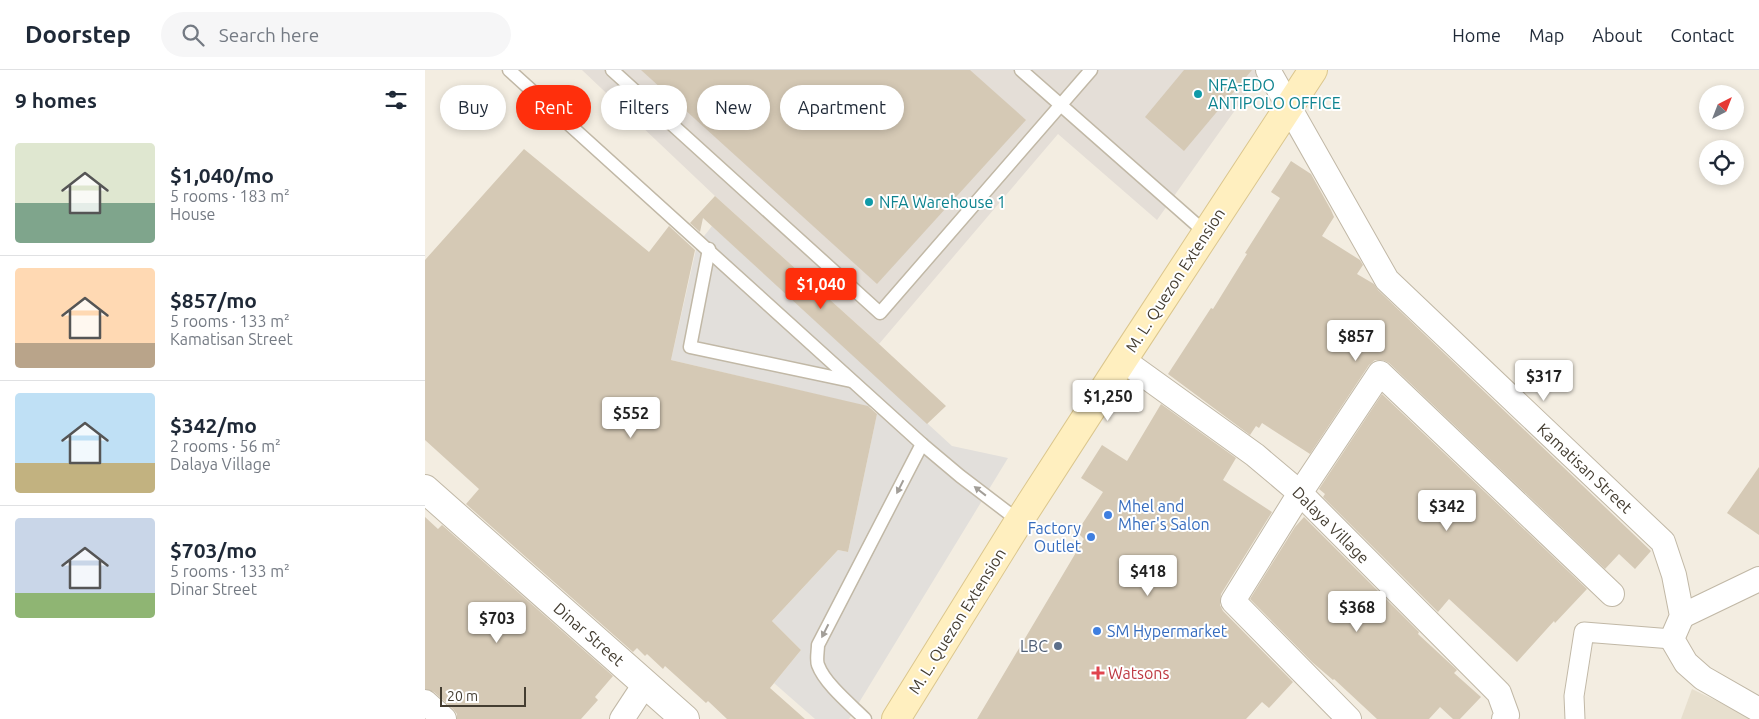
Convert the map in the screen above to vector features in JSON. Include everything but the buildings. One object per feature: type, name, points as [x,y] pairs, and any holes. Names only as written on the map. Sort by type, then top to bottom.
[{"type":"main road","name":"M. L. Quezon Extension","points":[[896,719],[1019,521],[1313,70]]},
{"type":"street","name":"Kamatisan Street","points":[[1268,70],[1387,280],[1663,542],[1674,575],[1681,616],[1673,639]]},
{"type":"street","name":"Dalaya Village","points":[[1123,360],[1255,455],[1300,493],[1499,693],[1507,714],[1504,719]]},
{"type":"street","points":[[1349,719],[1233,601],[1300,493],[1380,373],[1612,594]]},
{"type":"street","name":"Dinar Street","points":[[425,489],[685,719]]},
{"type":"street","points":[[1681,616],[1759,579]]},
{"type":"street","points":[[1575,719],[1574,696],[1584,632],[1673,639],[1686,663],[1748,711]]},
{"type":"street","points":[[622,719],[645,684]]},
{"type":"street","points":[[425,702],[444,719]]},
{"type":"lane","points":[[509,70],[709,249],[922,444],[1019,521]]},
{"type":"lane","points":[[612,70],[880,313],[1091,70]]},
{"type":"lane","points":[[1021,70],[1206,233]]},
{"type":"lane","points":[[709,249],[690,347],[851,381]]},
{"type":"lane","points":[[865,719],[829,683],[817,664],[818,645],[922,444]]},
{"type":"shaded area","points":[[582,70],[1257,70],[1260,75],[1157,220],[1058,134],[879,344],[715,196],[645,130],[687,130],[687,85],[601,85],[601,88]]},
{"type":"shaded area","points":[[712,226],[952,446],[1008,458],[849,719],[815,719],[774,683],[801,650],[772,621],[838,550],[848,552],[878,409],[671,360],[697,245]]},
{"type":"shaded area","points":[[1692,689],[1754,719],[1681,719]]},
{"type":"place","name":"NFA-EDO ANTIPOLO OFFICE","points":[[1198,94]]},
{"type":"place","name":"NFA Warehouse 1","points":[[869,202]]},
{"type":"place","name":"Mhel and Mher's Salon","points":[[1108,515]]},
{"type":"place","name":"Factory Outlet","points":[[1091,537]]},
{"type":"place","name":"SM Hypermarket","points":[[1097,631]]},
{"type":"place","name":"LBC","points":[[1058,646]]},
{"type":"place","name":"Watsons","points":[[1098,673]]}]
